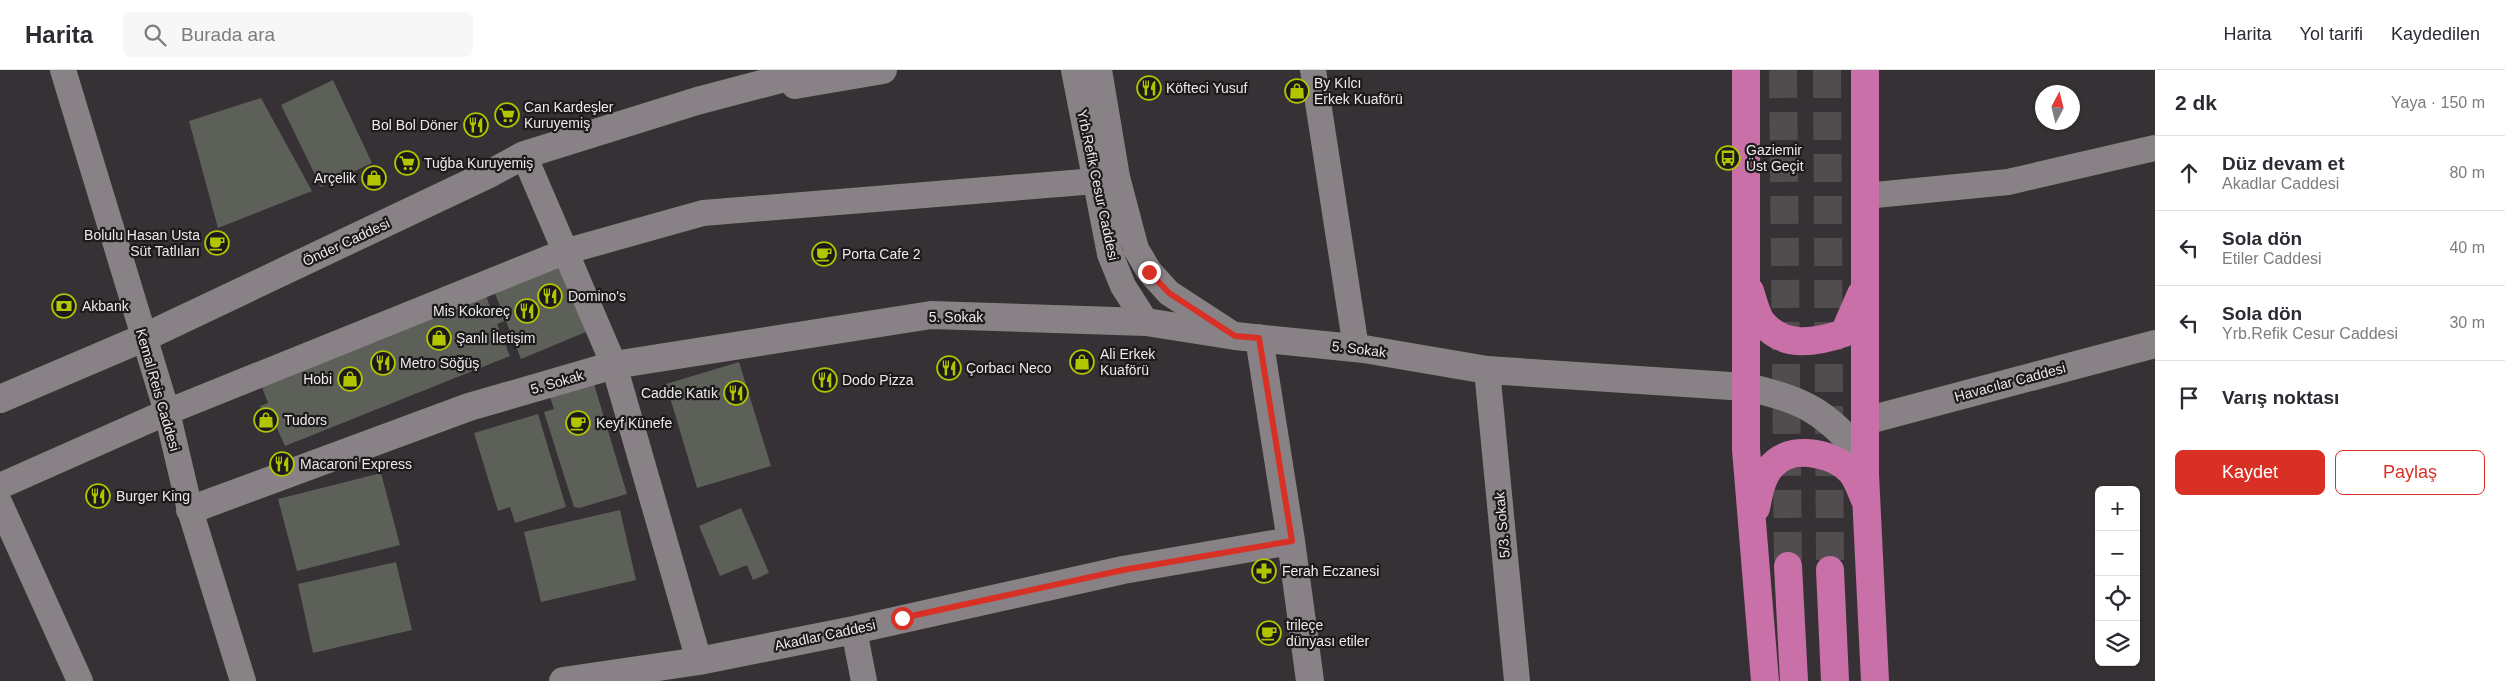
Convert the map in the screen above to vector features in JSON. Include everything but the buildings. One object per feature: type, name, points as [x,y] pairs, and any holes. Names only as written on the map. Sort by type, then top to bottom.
[{"type":"highway","points":[[1746,70],[1746,449],[1765,681]]},
{"type":"highway","points":[[1864,70],[1865,458],[1875,681]]},
{"type":"highway","points":[[1746,281],[1761,320],[1778,335],[1797,342],[1818,342],[1844,333],[1865,286]]},
{"type":"highway","points":[[1753,526],[1760,484],[1776,462],[1796,454],[1818,455],[1839,460],[1852,473],[1866,503]]},
{"type":"highway","points":[[1788,566],[1794,681]]},
{"type":"highway","points":[[1830,570],[1835,681]]},
{"type":"street","name":"Kemal Reis Caddesi","points":[[63,70],[167,412],[190,510],[243,681]]},
{"type":"street","name":"Önder Caddesi","points":[[0,399],[143,338],[491,173],[524,155],[697,101],[814,70]]},
{"type":"street","name":"Önder Caddesi","points":[[697,101],[882,70]]},
{"type":"street","name":"Yrb.Refik Cesur Caddesi","points":[[1074,70],[1110,254],[1123,286],[1146,322]]},
{"type":"street","name":"Yrb.Refik Cesur Caddesi","points":[[1099,70],[1117,177],[1136,249],[1149,272],[1169,293],[1247,337]]},
{"type":"street","points":[[1313,70],[1356,348]]},
{"type":"street","points":[[1865,196],[2008,182],[2155,148]]},
{"type":"street","points":[[524,155],[614,365],[699,661]]},
{"type":"street","points":[[0,486],[167,412],[564,252],[704,212],[1096,182]]},
{"type":"street","name":"5. Sokak","points":[[190,510],[469,407],[614,365],[931,316],[1146,322],[1247,337],[1356,348],[1487,370],[1746,387],[1774,393],[1819,412],[1843,432],[1865,458]]},
{"type":"street","points":[[1247,337],[1292,541],[1310,681]]},
{"type":"street","name":"Havacılar Caddesi","points":[[1865,421],[2155,344]]},
{"type":"street","name":"5/3. Sokak","points":[[1487,370],[1517,681]]},
{"type":"street","points":[[0,504],[80,681]]},
{"type":"street","name":"Akadlar Caddesi","points":[[563,681],[699,661],[854,630],[1123,570],[1292,541]]},
{"type":"street","points":[[854,630],[864,681]]},
{"type":"tunnel","points":[[1783,70],[1788,566]]},
{"type":"tunnel","points":[[1827,70],[1830,570]]},
{"type":"place","name":"Köfteci Yusuf","points":[[1149,88]]},
{"type":"place","name":"By Kılcı Erkek Kuaförü","points":[[1297,91]]},
{"type":"place","name":"Can Kardeşler Kuruyemiş","points":[[507,115]]},
{"type":"place","name":"Bol Bol Döner","points":[[476,125]]},
{"type":"place","name":"Gaziemir Üst Geçit","points":[[1728,158]]},
{"type":"place","name":"Tuğba Kuruyemiş","points":[[407,163]]},
{"type":"place","name":"Arçelik","points":[[374,178]]},
{"type":"place","name":"Bolulu Hasan Usta Süt Tatlıları","points":[[217,243]]},
{"type":"place","name":"Porta Cafe 2","points":[[824,254]]},
{"type":"place","name":"Domino's","points":[[550,296]]},
{"type":"place","name":"Akbank","points":[[64,306]]},
{"type":"place","name":"Mis Kokoreç","points":[[527,311]]},
{"type":"place","name":"Şanlı İletişim","points":[[439,338]]},
{"type":"place","name":"Ali Erkek Kuaförü","points":[[1082,362]]},
{"type":"place","name":"Metro Söğüş","points":[[383,363]]},
{"type":"place","name":"Çorbacı Neco","points":[[949,368]]},
{"type":"place","name":"Hobi","points":[[350,379]]},
{"type":"place","name":"Dodo Pizza","points":[[825,380]]},
{"type":"place","name":"Cadde Katık","points":[[736,393]]},
{"type":"place","name":"Tudors","points":[[266,420]]},
{"type":"place","name":"Keyf Künefe","points":[[578,423]]},
{"type":"place","name":"Macaroni Express","points":[[282,464]]},
{"type":"place","name":"Burger King","points":[[98,496]]},
{"type":"place","name":"Ferah Eczanesi","points":[[1264,571]]},
{"type":"place","name":"trileçe dünyası etiler","points":[[1269,633]]},
{"type":"route","points":[[902,618],[1123,570],[1292,541],[1259,338],[1235,336],[1169,293],[1149,272]]}]
